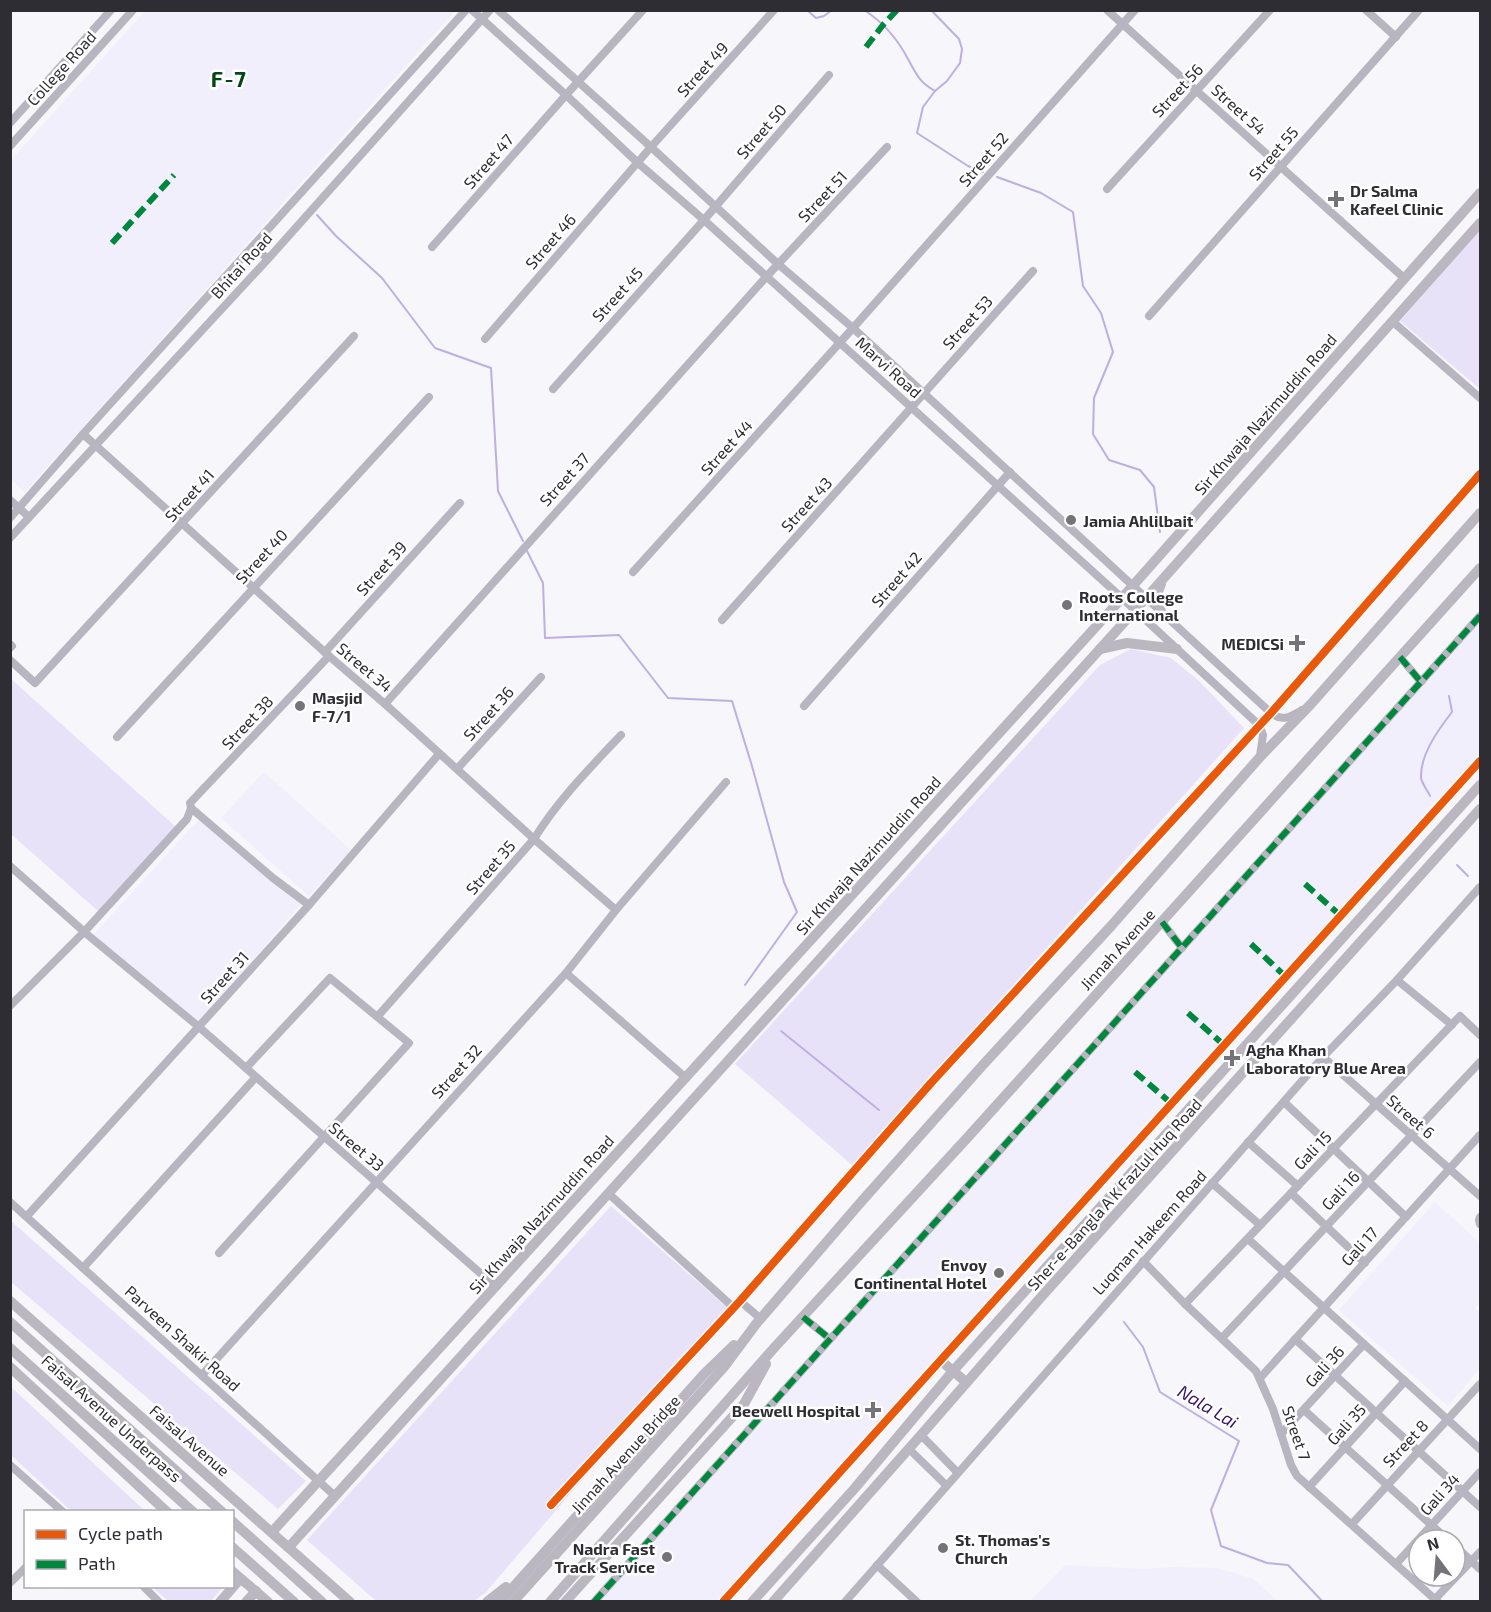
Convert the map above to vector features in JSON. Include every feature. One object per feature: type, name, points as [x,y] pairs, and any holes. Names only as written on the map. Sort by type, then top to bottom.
[{"type":"main road","name":"Sir Khwaja Nazimuddin Road","points":[[272,1532],[320,1482],[495,1286],[1133,586],[1480,193]]},
{"type":"main road","name":"Sir Khwaja Nazimuddin Road","points":[[290,1547],[1146,598],[1480,222]]},
{"type":"main road","name":"Jinnah Avenue","points":[[758,1322],[982,1066],[1112,925],[1480,513]]},
{"type":"main road","name":"Jinnah Avenue","points":[[774,1348],[1480,568]]},
{"type":"main road","points":[[1161,611],[1157,595],[1165,576]]},
{"type":"main road","points":[[1100,649],[1127,643],[1176,649]]},
{"type":"main road","name":"Sher-e-Bangla A K Fazlul Huq Road","points":[[752,1602],[855,1488],[953,1371],[1480,785]]},
{"type":"main road","name":"Sher-e-Bangla A K Fazlul Huq Road","points":[[773,1602],[966,1382],[1480,809]]},
{"type":"main road","points":[[1256,1034],[1267,1046]]},
{"type":"main road","points":[[538,1239],[555,1253]]},
{"type":"main road","name":"Faisal Avenue","points":[[10,1301],[350,1602]]},
{"type":"main road","name":"Faisal Avenue Underpass","points":[[10,1322],[220,1510]]},
{"type":"main road","points":[[500,1602],[704,1374],[758,1322]]},
{"type":"main road","name":"Jinnah Avenue Bridge","points":[[513,1602],[724,1366],[758,1322]]},
{"type":"main road","name":"Faisal Avenue Underpass","points":[[10,1348],[191,1510]]},
{"type":"main road","points":[[550,1602],[774,1348]]},
{"type":"main road","points":[[565,1602],[744,1404],[774,1348]]},
{"type":"main road","points":[[940,1360],[966,1382]]},
{"type":"main road","points":[[10,1367],[165,1510]]},
{"type":"main road","points":[[234,1523],[322,1602]]},
{"type":"main road","points":[[234,1549],[294,1602]]},
{"type":"main road","points":[[236,1575],[268,1602]]},
{"type":"main road","points":[[487,1602],[523,1575]]},
{"type":"main road","points":[[220,1602],[228,1588]]},
{"type":"main road","points":[[246,1602],[255,1591]]},
{"type":"street","name":"College Road","points":[[10,123],[111,10]]},
{"type":"street","name":"College Road","points":[[10,146],[133,10]]},
{"type":"street","name":"Bhitai Road","points":[[10,518],[82,434],[466,10]]},
{"type":"street","name":"Marvi Road","points":[[472,10],[638,163],[767,276],[1122,598],[1259,725]]},
{"type":"street","name":"Bhitai Road","points":[[10,538],[268,259],[490,10]]},
{"type":"street","name":"Marvi Road","points":[[498,10],[778,264],[853,328],[1271,713]]},
{"type":"street","name":"Street 47","points":[[432,248],[643,10]]},
{"type":"street","name":"Street 49","points":[[638,163],[774,10]]},
{"type":"street","name":"Street 54","points":[[1107,10],[1404,278]]},
{"type":"street","name":"Street 52","points":[[840,343],[1135,10]]},
{"type":"street","name":"Street 56","points":[[1107,189],[1270,10]]},
{"type":"street","points":[[1366,10],[1396,37]]},
{"type":"street","name":"Street 55","points":[[1149,316],[1419,10]]},
{"type":"street","name":"Street 50","points":[[704,220],[830,75]]},
{"type":"street","name":"Street 51","points":[[767,276],[887,147]]},
{"type":"street","name":"Street 46","points":[[485,339],[638,163]]},
{"type":"street","name":"Street 45","points":[[553,389],[704,220]]},
{"type":"street","points":[[253,246],[268,259]]},
{"type":"street","name":"Street 53","points":[[912,408],[1033,271]]},
{"type":"street","name":"Street 37","points":[[386,704],[767,276]]},
{"type":"street","points":[[1392,321],[1480,398]]},
{"type":"street","name":"Street 41","points":[[10,660],[35,683],[354,336]]},
{"type":"street","name":"Street 44","points":[[633,572],[840,343]]},
{"type":"street","name":"Street 40","points":[[117,737],[429,398]]},
{"type":"street","name":"Street 43","points":[[722,620],[912,408]]},
{"type":"street","name":"Street 34","points":[[82,434],[386,704],[534,840],[616,910]]},
{"type":"street","name":"Street 42","points":[[804,706],[1010,472]]},
{"type":"street","points":[[551,1505],[737,1304],[931,1083],[1271,713],[1480,474]]},
{"type":"street","points":[[10,500],[29,517]]},
{"type":"street","name":"Street 39","points":[[327,654],[460,503]]},
{"type":"street","points":[[10,518],[19,528]]},
{"type":"street","points":[[594,1602],[1480,616]]},
{"type":"street","name":"Street 38","points":[[10,1006],[85,932],[187,819],[191,808],[190,803],[327,654]]},
{"type":"street","points":[[1400,657],[1421,682]]},
{"type":"street","name":"Street 36","points":[[457,769],[541,677]]},
{"type":"street","points":[[1271,713],[1285,719],[1311,704]]},
{"type":"street","points":[[1259,725],[1263,735],[1260,757]]},
{"type":"street","name":"Street 35","points":[[378,1016],[534,840],[549,814],[571,788],[621,735]]},
{"type":"street","name":"Street 31","points":[[27,1216],[309,905],[439,754]]},
{"type":"street","points":[[723,1602],[1480,761]]},
{"type":"street","name":"Street 32","points":[[202,1375],[566,973],[616,910],[726,782]]},
{"type":"street","points":[[191,808],[273,878],[309,905]]},
{"type":"street","name":"Street 33","points":[[10,866],[199,1027],[495,1286]]},
{"type":"street","name":"Luqman Hakeem Road","points":[[844,1602],[1248,1142],[1480,887]]},
{"type":"street","points":[[1162,922],[1182,948]]},
{"type":"street","points":[[566,973],[686,1078]]},
{"type":"street","points":[[219,1253],[409,1043],[330,978],[246,1068]]},
{"type":"street","points":[[1397,980],[1452,1025]]},
{"type":"street","name":"Gali 15","points":[[1185,1304],[1460,1017],[1480,1035]]},
{"type":"street","points":[[1245,1023],[1256,1034]]},
{"type":"street","name":"Street 6","points":[[1323,1058],[1480,1196]]},
{"type":"street","name":"Gali 16","points":[[1222,1338],[1480,1062]]},
{"type":"street","points":[[84,1268],[256,1077]]},
{"type":"street","points":[[1284,1102],[1406,1217]]},
{"type":"street","name":"Gali 17","points":[[1261,1377],[1480,1135]]},
{"type":"street","points":[[1248,1142],[1298,1186]]},
{"type":"street","points":[[1212,1183],[1260,1225]]},
{"type":"street","points":[[1291,1193],[1365,1263]]},
{"type":"street","points":[[609,1194],[697,1276],[758,1322]]},
{"type":"street","name":"Parveen Shakir Road","points":[[10,1202],[335,1496]]},
{"type":"street","points":[[1248,1239],[1480,1449]]},
{"type":"street","name":"Street 7","points":[[1143,1261],[1261,1377],[1291,1465],[1297,1476],[1436,1600]]},
{"type":"street","points":[[803,1317],[830,1340]]},
{"type":"street","points":[[1295,1339],[1480,1507]]},
{"type":"street","name":"Gali 36","points":[[1281,1434],[1364,1344]]},
{"type":"street","name":"Gali 35","points":[[1309,1487],[1405,1381]]},
{"type":"street","name":"Street 8","points":[[1352,1524],[1480,1384]]},
{"type":"street","points":[[1304,1410],[1435,1528]]},
{"type":"street","points":[[921,1436],[957,1472]]},
{"type":"street","points":[[909,1449],[946,1485]]},
{"type":"street","points":[[10,1465],[61,1510]]},
{"type":"street","name":"Gali 34","points":[[1396,1564],[1480,1472]]},
{"type":"street","points":[[1436,1600],[1480,1552]]},
{"type":"street","points":[[1467,1557],[1480,1569]]},
{"type":"street","points":[[877,1565],[917,1602]]},
{"type":"street","points":[[10,1584],[24,1569]]},
{"type":"street","points":[[144,1588],[159,1602]]},
{"type":"shaded area","points":[[145,11],[455,11],[25,492],[10,479],[11,160]]},
{"type":"shaded area","points":[[1480,230],[1480,389],[1400,321]]},
{"type":"shaded area","points":[[1480,616],[1480,761],[723,1601],[594,1602]]},
{"type":"shaded area","points":[[1131,649],[1171,658],[1199,681],[1244,728],[852,1165],[735,1064],[1100,665]]},
{"type":"shaded area","points":[[11,679],[176,827],[98,911],[11,834]]},
{"type":"shaded area","points":[[264,772],[351,850],[309,896],[221,818]]},
{"type":"shaded area","points":[[203,815],[302,903],[197,1024],[93,935]]},
{"type":"shaded area","points":[[1435,1202],[1480,1243],[1480,1302],[1475,1308],[1480,1313],[1480,1368],[1448,1406],[1339,1310]]},
{"type":"shaded area","points":[[611,1206],[729,1309],[485,1593],[474,1601],[376,1601],[307,1540]]},
{"type":"shaded area","points":[[10,1221],[306,1481],[278,1509],[11,1282]]},
{"type":"shaded area","points":[[11,1387],[144,1510],[70,1510],[11,1455]]},
{"type":"shaded area","points":[[1065,1565],[1144,1569],[1218,1568],[1253,1579],[1278,1601],[1030,1601]]},
{"type":"shaded area","points":[[153,1588],[222,1588],[210,1602],[168,1601]]},
{"type":"waterway","points":[[807,10],[816,18],[832,10]]},
{"type":"waterway","points":[[864,10],[889,32],[900,45],[919,78],[935,91],[923,107],[917,133],[968,166],[983,172]]},
{"type":"waterway","points":[[931,10],[959,39],[962,49],[960,63],[947,81],[935,91]]},
{"type":"waterway","points":[[997,177],[1041,193],[1073,212],[1083,286],[1101,313],[1113,352],[1094,398],[1093,434],[1109,460],[1140,470],[1154,487],[1160,532]]},
{"type":"waterway","points":[[317,215],[336,236],[382,278],[435,348],[491,368],[498,491],[523,541]]},
{"type":"waterway","points":[[526,549],[543,583],[545,638],[619,635],[668,698],[732,701],[784,882],[797,912],[745,985]]},
{"type":"waterway","points":[[1430,796],[1421,778],[1421,769],[1431,743],[1452,712],[1449,696]]},
{"type":"waterway","points":[[1457,865],[1468,876]]},
{"type":"waterway","points":[[781,1031],[879,1110]]},
{"type":"waterway","name":"Nala Lai","points":[[1124,1322],[1143,1347],[1160,1392],[1239,1441],[1211,1510],[1221,1546],[1267,1563],[1288,1565],[1323,1602]]},
{"type":"marked path","points":[[866,47],[897,10]]},
{"type":"marked path","points":[[112,243],[174,175]]},
{"type":"marked path","points":[[594,1602],[1480,616]]},
{"type":"marked path","points":[[1400,657],[1421,682]]},
{"type":"marked path","points":[[1305,884],[1341,916]]},
{"type":"marked path","points":[[1162,922],[1182,948]]},
{"type":"marked path","points":[[1251,944],[1286,977]]},
{"type":"marked path","points":[[1188,1013],[1224,1045]]},
{"type":"marked path","points":[[1135,1072],[1172,1104]]},
{"type":"marked path","points":[[803,1317],[830,1339]]},
{"type":"cycle path","points":[[551,1505],[740,1301],[931,1083],[1271,713],[1480,474]]},
{"type":"cycle path","points":[[723,1602],[1480,761]]},
{"type":"place","name":"Dr Salma Kafeel Clinic","points":[[1336,199]]},
{"type":"place","name":"Jamia Ahlilbait","points":[[1071,520]]},
{"type":"place","name":"Roots College International","points":[[1067,605]]},
{"type":"place","name":"MEDICSi","points":[[1297,643]]},
{"type":"place","name":"Masjid F-7/1","points":[[300,706]]},
{"type":"place","name":"Agha Khan Laboratory Blue Area","points":[[1232,1058]]},
{"type":"place","name":"Envoy Continental Hotel","points":[[999,1273]]},
{"type":"place","name":"Beewell Hospital","points":[[873,1410]]},
{"type":"place","name":"St. Thomas's Church","points":[[943,1548]]},
{"type":"place","name":"Nadra Fast Track Service","points":[[667,1557]]},
{"type":"district","name":"F-7","points":[[229,78]]}]
